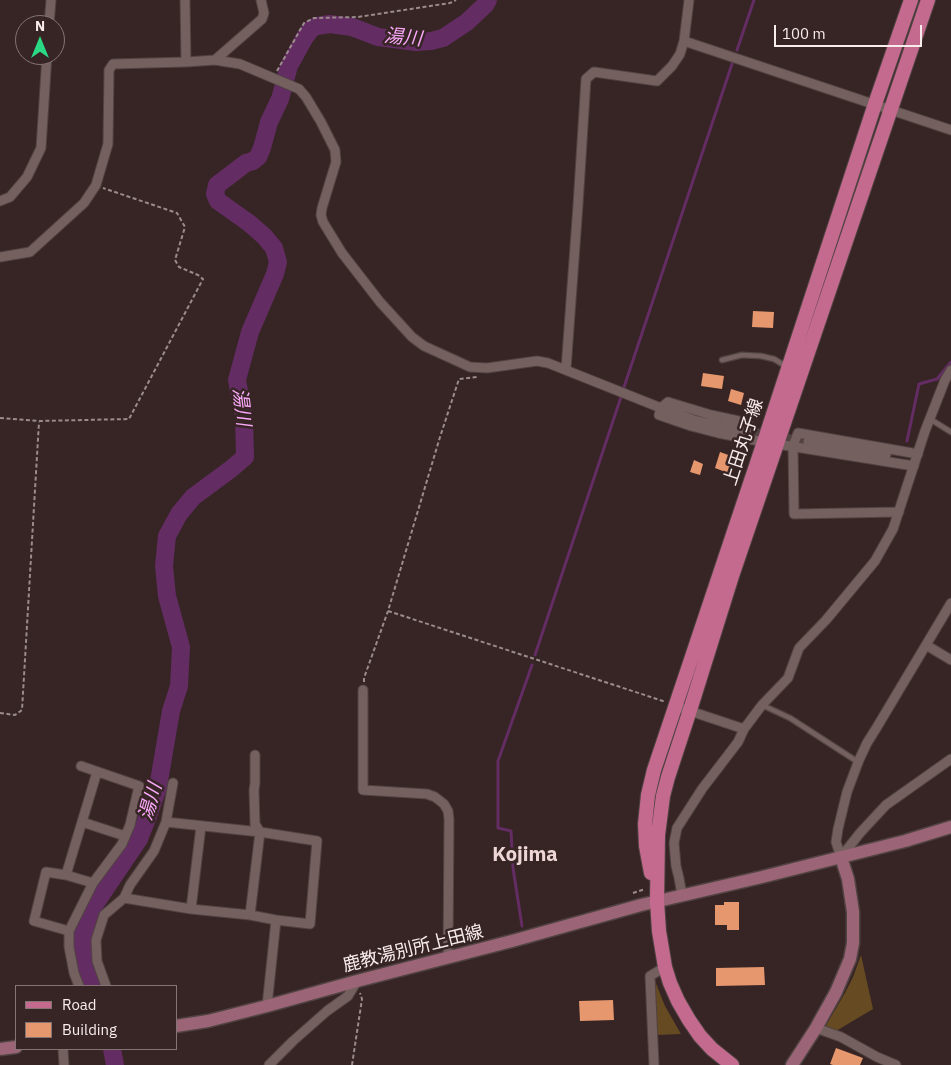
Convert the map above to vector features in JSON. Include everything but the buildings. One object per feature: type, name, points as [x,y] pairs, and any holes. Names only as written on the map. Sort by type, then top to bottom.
[{"type":"main road","name":"上田丸子線","points":[[656,901],[658,835],[663,796],[668,777],[732,576],[770,443],[788,367],[875,104],[912,0]]},
{"type":"main road","name":"上田丸子線","points":[[732,1065],[712,1049],[688,1020],[665,967],[646,846],[648,795],[654,770],[675,706],[891,110],[928,0]]},
{"type":"street","points":[[50,15],[51,0]]},
{"type":"street","points":[[185,0],[186,62]]},
{"type":"street","points":[[215,60],[262,19],[264,12],[261,0]]},
{"type":"street","points":[[566,369],[586,79],[594,72],[658,81],[680,54],[684,41],[689,0]]},
{"type":"street","points":[[684,41],[951,130]]},
{"type":"street","points":[[0,257],[30,252],[84,203],[96,186],[108,144],[109,70],[113,64],[215,60],[240,64],[299,89],[306,97],[335,150],[336,162],[322,208],[323,222],[342,252],[380,302],[412,338],[438,354],[470,367],[487,368],[537,360],[548,363],[661,408]]},
{"type":"street","points":[[0,201],[10,197],[27,177],[41,148],[46,65]]},
{"type":"street","points":[[682,896],[675,858],[674,843],[677,828],[702,789],[738,742],[744,729],[762,705],[788,678],[799,648],[826,620],[875,561],[893,528],[925,431],[945,380],[951,370]]},
{"type":"street","points":[[744,435],[748,424],[668,402],[661,408],[659,415],[691,426],[744,435],[770,443],[916,460]]},
{"type":"street","points":[[899,512],[794,514],[793,446],[798,434],[916,460]]},
{"type":"street","points":[[808,442],[916,460]]},
{"type":"street","points":[[792,1065],[836,992],[850,959],[853,943],[853,912],[851,896],[836,842],[847,792],[867,743],[951,603]]},
{"type":"street","points":[[926,646],[951,660]]},
{"type":"street","points":[[364,690],[363,790],[427,794],[435,797],[448,810],[448,958]]},
{"type":"street","points":[[675,706],[744,729]]},
{"type":"street","points":[[250,915],[260,832],[255,824],[255,755]]},
{"type":"street","points":[[841,857],[886,805],[951,759]]},
{"type":"street","points":[[79,985],[69,947],[69,931],[93,882],[122,844],[130,825],[139,786],[81,766]]},
{"type":"street","points":[[66,875],[98,772]]},
{"type":"street","points":[[106,985],[97,961],[96,940],[104,915],[124,898],[130,885],[154,851],[166,822],[173,783]]},
{"type":"street","points":[[82,822],[125,836]]},
{"type":"street","points":[[124,898],[191,909],[310,924],[317,841],[260,832],[166,822]]},
{"type":"street","points":[[191,909],[201,826]]},
{"type":"street","name":"鹿教湯別所上田線","points":[[178,1026],[208,1021],[267,1006],[512,942],[656,901],[905,841],[951,827]]},
{"type":"street","points":[[69,931],[34,922],[46,872],[93,882]]},
{"type":"street","points":[[267,1006],[276,920]]},
{"type":"street","points":[[654,1065],[650,976],[665,967]]},
{"type":"street","points":[[269,1065],[299,1035],[348,996],[357,981]]},
{"type":"street","points":[[816,1028],[841,1037],[896,1065]]},
{"type":"street","points":[[0,1049],[15,1048]]},
{"type":"street","points":[[63,1050],[64,1065]]},
{"type":"lane","points":[[722,360],[742,355],[761,356],[774,359],[788,367]]},
{"type":"lane","points":[[930,419],[951,432]]},
{"type":"lane","points":[[762,705],[790,718],[858,762]]},
{"type":"path","points":[[273,77],[304,23],[314,18],[358,17],[450,3],[456,0]]},
{"type":"path","points":[[0,418],[39,421],[129,419],[202,279],[198,275],[179,267],[175,260],[185,227],[178,213],[96,186]]},
{"type":"path","points":[[364,690],[364,678],[388,611],[459,379],[484,377]]},
{"type":"path","points":[[0,713],[15,715],[22,710],[39,421]]},
{"type":"path","points":[[388,611],[675,706]]},
{"type":"path","points":[[352,1065],[362,999],[357,981]]},
{"type":"shaded area","points":[[861,955],[873,1009],[836,1031],[825,1027],[853,977]]},
{"type":"shaded area","points":[[655,981],[665,1006],[681,1034],[657,1035]]},
{"type":"waterway","name":"湯川","points":[[92,985],[84,965],[82,938],[91,910],[139,839],[148,816],[158,787],[171,711],[179,686],[181,647],[167,596],[164,566],[167,536],[179,514],[193,497],[245,457],[244,415],[237,380],[250,332],[275,274],[278,262],[274,248],[264,236],[218,201],[215,194],[217,185],[246,163],[258,157],[269,122],[280,99],[289,66],[311,29],[330,24],[352,27],[378,37],[416,42],[431,41],[443,38],[467,22],[488,0]]},
{"type":"waterway","points":[[737,50],[754,0]]},
{"type":"waterway","points":[[624,387],[732,64]]},
{"type":"waterway","points":[[907,441],[919,384],[937,379],[951,362]]},
{"type":"waterway","points":[[535,655],[621,397]]},
{"type":"waterway","points":[[522,926],[513,868],[511,831],[498,828],[498,761],[532,665]]},
{"type":"waterway","name":"湯川","points":[[112,1050],[115,1065]]},
{"type":"tunnel","points":[[742,430],[808,442]]},
{"type":"district","name":"Kojima","points":[[525,855]]}]
